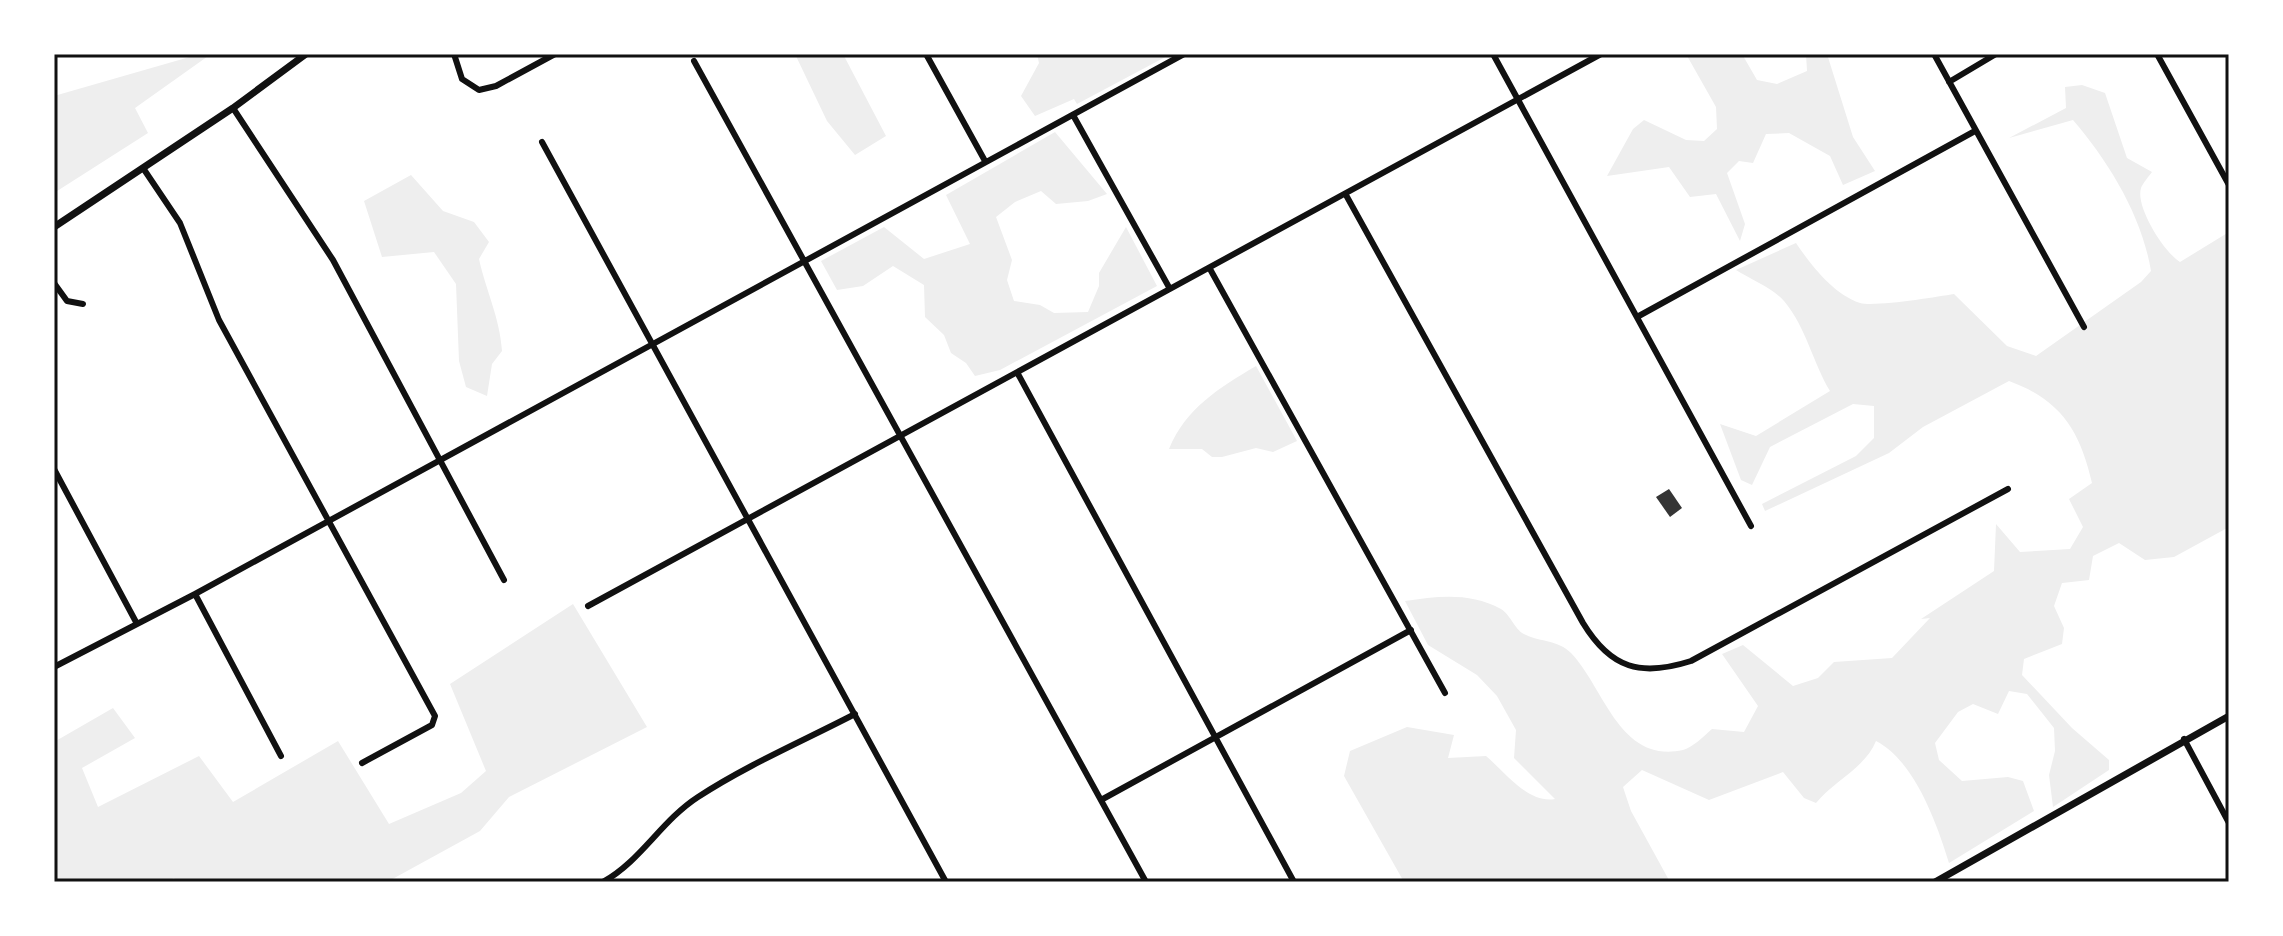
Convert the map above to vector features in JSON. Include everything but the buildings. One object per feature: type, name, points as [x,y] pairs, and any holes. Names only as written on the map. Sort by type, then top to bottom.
[{"type":"street","points":[[54,227],[233,108],[306,54]]},
{"type":"street","points":[[454,54],[462,79],[479,90],[496,86],[555,54]]},
{"type":"street","points":[[926,54],[985,161]]},
{"type":"street","points":[[54,667],[195,594],[1184,54]]},
{"type":"street","points":[[1493,54],[1751,526]]},
{"type":"street","points":[[588,606],[1601,54]]},
{"type":"street","points":[[1934,54],[2084,327]]},
{"type":"street","points":[[1949,82],[1996,54]]},
{"type":"street","points":[[2157,54],[2229,185]]},
{"type":"street","points":[[694,61],[1146,882]]},
{"type":"street","points":[[233,108],[333,260],[504,580]]},
{"type":"street","points":[[1073,115],[1170,289]]},
{"type":"street","points":[[1637,317],[1975,131]]},
{"type":"street","points":[[542,142],[946,882]]},
{"type":"street","points":[[143,168],[180,223],[219,320],[435,716],[432,725],[362,763]]},
{"type":"street","points":[[1346,195],[1589,632],[1603,652],[1630,667],[1663,669],[1691,661],[2008,489]]},
{"type":"street","points":[[1210,269],[1445,693]]},
{"type":"street","points":[[54,283],[67,301],[83,304]]},
{"type":"street","points":[[1018,374],[1294,882]]},
{"type":"street","points":[[54,469],[136,622]]},
{"type":"street","points":[[195,594],[281,756]]},
{"type":"street","points":[[1101,800],[1411,630]]},
{"type":"street","points":[[603,882],[624,870],[668,821],[698,797],[855,714]]},
{"type":"street","points":[[1935,882],[2229,716]]},
{"type":"street","points":[[2184,739],[2229,823]]},
{"type":"shaded area","points":[[200,54],[211,54],[135,108],[148,133],[54,193],[54,96]]},
{"type":"shaded area","points":[[795,54],[843,54],[886,136],[855,155],[827,121]]},
{"type":"shaded area","points":[[1037,54],[1171,54],[1077,104],[1074,99],[1035,116],[1021,96],[1039,63]]},
{"type":"shaded area","points":[[1686,54],[1742,54],[1757,80],[1777,84],[1807,71],[1806,54],[1827,54],[1853,137],[1875,171],[1843,185],[1830,156],[1789,133],[1766,134],[1753,163],[1739,161],[1727,173],[1745,224],[1740,241],[1716,194],[1690,197],[1669,167],[1607,176],[1633,129],[1644,120],[1686,140],[1704,141],[1717,129],[1716,107]]},
{"type":"shaded area","points":[[2082,85],[2105,93],[2127,158],[2152,172],[2141,188],[2142,206],[2159,240],[2174,257],[2180,262],[2229,232],[2229,527],[2174,557],[2145,560],[2119,543],[2093,556],[2089,580],[2062,583],[2054,606],[2064,628],[2062,644],[2024,659],[2022,675],[2072,728],[2109,760],[2109,770],[2053,807],[2049,775],[2055,751],[2054,728],[2027,694],[2009,691],[1998,714],[1973,704],[1958,712],[1935,743],[1939,760],[1962,781],[2008,777],[2023,781],[2034,811],[1949,863],[1931,813],[1913,778],[1890,750],[1876,741],[1865,759],[1816,803],[1804,798],[1783,772],[1709,800],[1642,770],[1623,787],[1631,811],[1670,882],[1404,882],[1344,776],[1350,751],[1407,727],[1454,735],[1448,758],[1486,756],[1526,792],[1536,797],[1555,799],[1514,758],[1516,730],[1497,696],[1477,675],[1428,645],[1405,601],[1466,598],[1501,609],[1522,633],[1561,646],[1571,653],[1615,720],[1643,746],[1661,751],[1683,750],[1712,729],[1744,732],[1758,706],[1722,654],[1743,645],[1793,686],[1818,678],[1834,662],[1892,658],[1930,618],[1921,619],[1994,571],[1996,524],[2020,552],[2070,549],[2083,527],[2069,499],[2092,483],[2087,464],[2074,433],[2055,408],[2009,381],[1923,427],[1889,453],[1765,511],[1762,504],[1856,456],[1874,438],[1874,406],[1853,404],[1770,447],[1752,485],[1741,480],[1720,424],[1756,436],[1830,391],[1792,311],[1779,296],[1736,270],[1796,243],[1824,278],[1850,299],[1878,304],[1954,294],[2007,346],[2036,356],[2141,282],[2151,271],[2147,250],[2132,210],[2111,172],[2073,120],[2009,138],[2066,108],[2065,87]]},
{"type":"shaded area","points":[[1055,132],[1107,194],[1088,201],[1056,204],[1041,191],[1015,202],[996,217],[1012,260],[1007,280],[1014,301],[1040,305],[1054,313],[1088,312],[1099,286],[1099,273],[1126,227],[1157,286],[1000,370],[975,376],[966,363],[951,353],[944,335],[925,317],[924,285],[893,266],[863,286],[837,290],[821,261],[884,227],[924,259],[970,244],[946,195]]},
{"type":"shaded area","points":[[411,175],[443,211],[474,222],[489,242],[479,259],[499,327],[502,351],[492,364],[487,396],[466,387],[459,361],[456,284],[434,252],[382,257],[364,201]]},
{"type":"shaded area","points":[[1256,366],[1297,441],[1273,452],[1256,448],[1222,457],[1212,457],[1202,449],[1169,449],[1185,422],[1205,400]]},
{"type":"shaded area","points":[[573,604],[647,727],[509,797],[480,831],[387,882],[177,882],[174,878],[166,882],[54,882],[54,742],[113,708],[135,738],[82,768],[98,807],[199,756],[233,802],[338,741],[389,824],[461,793],[486,771],[450,684]]}]
